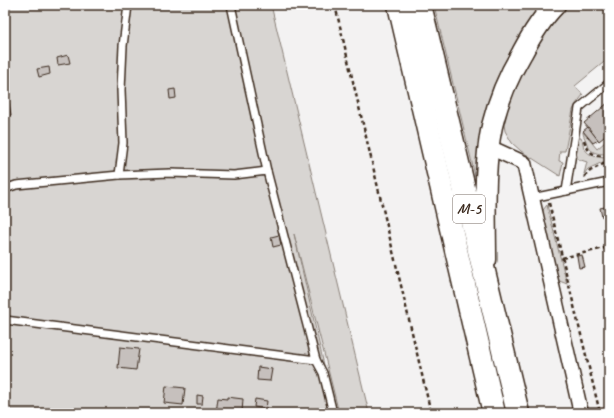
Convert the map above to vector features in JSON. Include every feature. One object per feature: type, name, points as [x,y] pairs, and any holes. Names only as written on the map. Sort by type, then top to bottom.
[{"type":"highway","name":"М-5","points":[[399,5],[494,413]]},
{"type":"highway","name":"М-5","points":[[420,5],[518,413]]},
{"type":"street","points":[[487,286],[486,194],[492,126],[502,94],[517,62],[534,31],[555,5]]},
{"type":"street","points":[[489,147],[524,163],[581,413]]},
{"type":"lane","points":[[119,175],[123,143],[121,90],[123,46],[128,5]]},
{"type":"lane","points":[[231,5],[267,171],[316,360],[323,373],[334,413]]},
{"type":"lane","points":[[566,191],[579,108],[609,83]]},
{"type":"lane","points":[[5,189],[23,184],[119,175],[170,173],[234,176],[267,171]]},
{"type":"lane","points":[[532,198],[609,182]]},
{"type":"lane","points":[[5,320],[316,360]]},
{"type":"path","points":[[335,5],[431,413]]},
{"type":"path","points":[[581,135],[587,149],[590,152],[599,156],[609,156]]},
{"type":"path","points":[[578,188],[580,182],[590,171],[609,161]]},
{"type":"path","points":[[547,194],[600,413]]},
{"type":"path","points":[[562,258],[609,247]]},
{"type":"shaded area","points":[[5,5],[271,5],[369,413],[339,413],[294,234],[335,413],[5,413]]},
{"type":"shaded area","points":[[434,5],[542,5],[522,33],[504,63],[491,95],[486,111],[482,137],[480,196]]},
{"type":"shaded area","points":[[568,5],[609,5],[609,58],[575,86],[583,95],[573,110],[565,151],[560,151],[559,161],[563,162],[560,176],[521,151],[512,143],[505,131],[503,119],[522,69],[547,29]]},
{"type":"shaded area","points":[[583,132],[597,149],[605,142],[609,146],[609,154],[592,151]]},
{"type":"shaded area","points":[[578,138],[581,138],[586,151],[595,156],[609,159],[588,169],[584,174],[587,162],[578,159],[576,153]]},
{"type":"shaded area","points":[[547,205],[567,284],[557,280],[542,215],[543,210]]},
{"type":"building","points":[[68,55],[70,63],[58,65],[57,58]]},
{"type":"building","points":[[49,67],[50,74],[39,77],[37,69]]},
{"type":"building","points":[[175,89],[176,98],[170,99],[169,90]]},
{"type":"building","points":[[609,102],[609,133],[599,141],[584,123]]},
{"type":"building","points":[[9,103],[11,115],[5,116],[5,104]]},
{"type":"building","points":[[588,127],[598,140],[593,143],[583,131]]},
{"type":"building","points":[[609,206],[609,215],[602,217],[600,208]]},
{"type":"building","points":[[279,235],[281,245],[273,247],[271,237]]},
{"type":"building","points":[[582,255],[585,267],[579,268],[577,256]]},
{"type":"building","points":[[120,347],[139,349],[136,370],[118,368]]},
{"type":"building","points":[[258,367],[272,369],[270,381],[257,380]]},
{"type":"building","points":[[166,386],[185,388],[183,405],[164,403]]},
{"type":"building","points":[[197,395],[203,396],[202,404],[197,404]]},
{"type":"building","points":[[227,397],[243,399],[242,413],[216,413],[218,398],[227,399]]},
{"type":"building","points":[[255,399],[267,401],[266,409],[254,407]]}]
